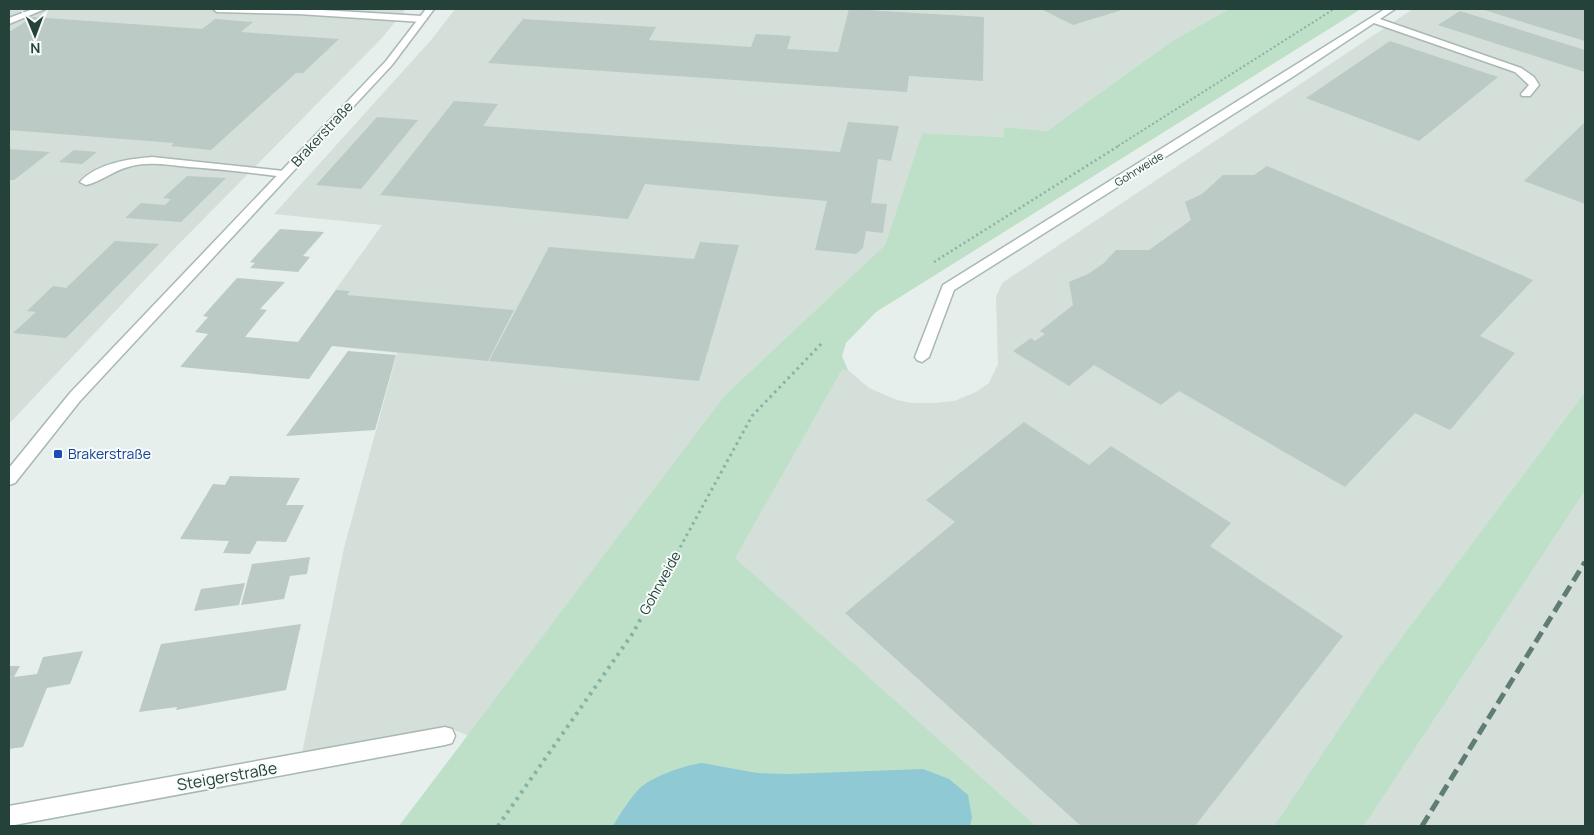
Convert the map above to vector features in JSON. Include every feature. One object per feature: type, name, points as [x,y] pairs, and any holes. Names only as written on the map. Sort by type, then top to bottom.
[{"type":"street","points":[[9,20],[41,9]]},
{"type":"street","points":[[217,9],[426,14]]},
{"type":"street","name":"Gohrweide","points":[[922,357],[948,288],[1391,9]]},
{"type":"street","name":"Brakerstraße","points":[[9,479],[75,397],[388,62],[426,14]]},
{"type":"street","points":[[1374,20],[1518,70],[1530,78],[1534,85],[1526,94]]},
{"type":"street","points":[[86,182],[105,171],[127,163],[152,160],[244,168],[284,174]]},
{"type":"street","name":"Steigerstraße","points":[[9,816],[446,736]]},
{"type":"path","points":[[934,262],[1334,9]]},
{"type":"path","name":"Gohrweide","points":[[498,826],[633,633],[752,416],[822,343]]},
{"type":"shaded area","points":[[9,9],[406,9],[381,39],[171,252],[9,424]]},
{"type":"shaded area","points":[[455,9],[1229,9],[1172,41],[1047,131],[1005,127],[1004,137],[922,133],[885,245],[725,395],[469,736],[447,727],[301,758],[344,548],[397,353],[298,342],[382,225],[274,214],[432,39]]},
{"type":"shaded area","points":[[1413,9],[1585,9],[1585,392],[1381,665],[1274,826],[1036,826],[734,558],[842,370],[848,370],[869,388],[897,400],[912,403],[954,401],[976,392],[989,383],[998,364],[996,297],[1002,283]]},
{"type":"shaded area","points":[[1585,491],[1585,826],[1364,826]]},
{"type":"green space","points":[[1229,9],[1361,9],[876,312],[846,343],[842,356],[848,370],[842,370],[735,558],[1036,826],[399,826],[725,395],[885,245],[922,133],[1004,137],[1004,127],[1047,131],[1172,41]]},
{"type":"green space","points":[[1585,392],[1585,491],[1364,826],[1274,826],[1381,665]]},
{"type":"water","points":[[702,763],[757,773],[789,774],[923,769],[949,779],[968,795],[972,818],[970,826],[613,826],[621,812],[643,785],[668,772]]},
{"type":"building","points":[[849,9],[984,17],[983,81],[909,76],[907,92],[488,63],[523,19],[656,27],[649,40],[751,47],[756,34],[791,36],[787,49],[838,52]]},
{"type":"building","points":[[1041,9],[1125,9],[1073,25]]},
{"type":"building","points":[[1481,9],[1585,9],[1585,41],[1532,25]]},
{"type":"building","points":[[1460,11],[1585,50],[1585,72],[1438,25]]},
{"type":"building","points":[[33,17],[202,29],[215,19],[253,22],[241,32],[339,39],[303,73],[296,73],[211,150],[171,146],[174,143],[9,130],[9,32]]},
{"type":"building","points":[[1390,41],[1498,77],[1419,141],[1306,98]]},
{"type":"building","points":[[454,101],[498,104],[483,126],[840,152],[848,122],[899,126],[891,161],[878,159],[871,203],[887,204],[883,233],[866,231],[863,248],[856,254],[815,250],[827,201],[645,184],[628,219],[380,195]]},
{"type":"building","points":[[377,117],[418,120],[361,189],[316,185]]},
{"type":"building","points":[[1585,122],[1585,204],[1524,181]]},
{"type":"building","points":[[9,149],[50,152],[14,180],[9,180]]},
{"type":"building","points":[[74,150],[97,152],[82,164],[59,162]]},
{"type":"building","points":[[1267,166],[1533,280],[1480,336],[1515,353],[1450,430],[1415,413],[1345,487],[1179,391],[1161,405],[1094,365],[1069,386],[1013,351],[1031,338],[1035,341],[1045,334],[1040,331],[1073,305],[1069,282],[1088,274],[1104,263],[1116,250],[1149,250],[1191,220],[1185,202],[1202,194],[1223,175],[1254,175]]},
{"type":"building","points":[[187,176],[226,178],[181,222],[125,218],[141,203],[165,205],[171,199],[163,198]]},
{"type":"building","points":[[280,229],[324,232],[303,256],[310,257],[298,272],[250,268],[255,263],[250,262]]},
{"type":"building","points":[[115,241],[159,244],[66,338],[13,333],[36,312],[27,311],[53,286],[66,288]]},
{"type":"building","points":[[700,242],[739,245],[699,381],[489,361],[549,247],[694,259]]},
{"type":"building","points":[[237,278],[285,282],[260,309],[267,310],[245,337],[298,342],[336,290],[350,291],[347,295],[514,310],[488,361],[332,346],[309,379],[180,367],[208,334],[195,332],[208,317],[203,316]]},
{"type":"building","points":[[348,351],[396,355],[375,430],[286,436]]},
{"type":"building","points":[[1024,422],[1089,465],[1111,446],[1231,523],[1210,546],[1343,636],[1195,826],[1081,826],[845,613],[955,522],[926,500]]},
{"type":"building","points":[[230,476],[300,478],[286,505],[304,505],[286,542],[257,541],[250,554],[223,553],[229,541],[180,539],[213,484],[225,485]]},
{"type":"building","points":[[310,557],[307,574],[290,576],[284,599],[241,605],[252,564]]},
{"type":"building","points":[[245,583],[239,605],[194,611],[201,589]]},
{"type":"building","points":[[301,624],[286,690],[176,710],[177,707],[139,712],[161,644]]},
{"type":"building","points":[[83,651],[70,684],[47,688],[23,747],[9,749],[9,666],[20,666],[14,677],[37,674],[43,657]]},
{"type":"railway","points":[[1422,826],[1585,562]]},
{"type":"place","name":"Brakerstraße","points":[[58,454]]}]
